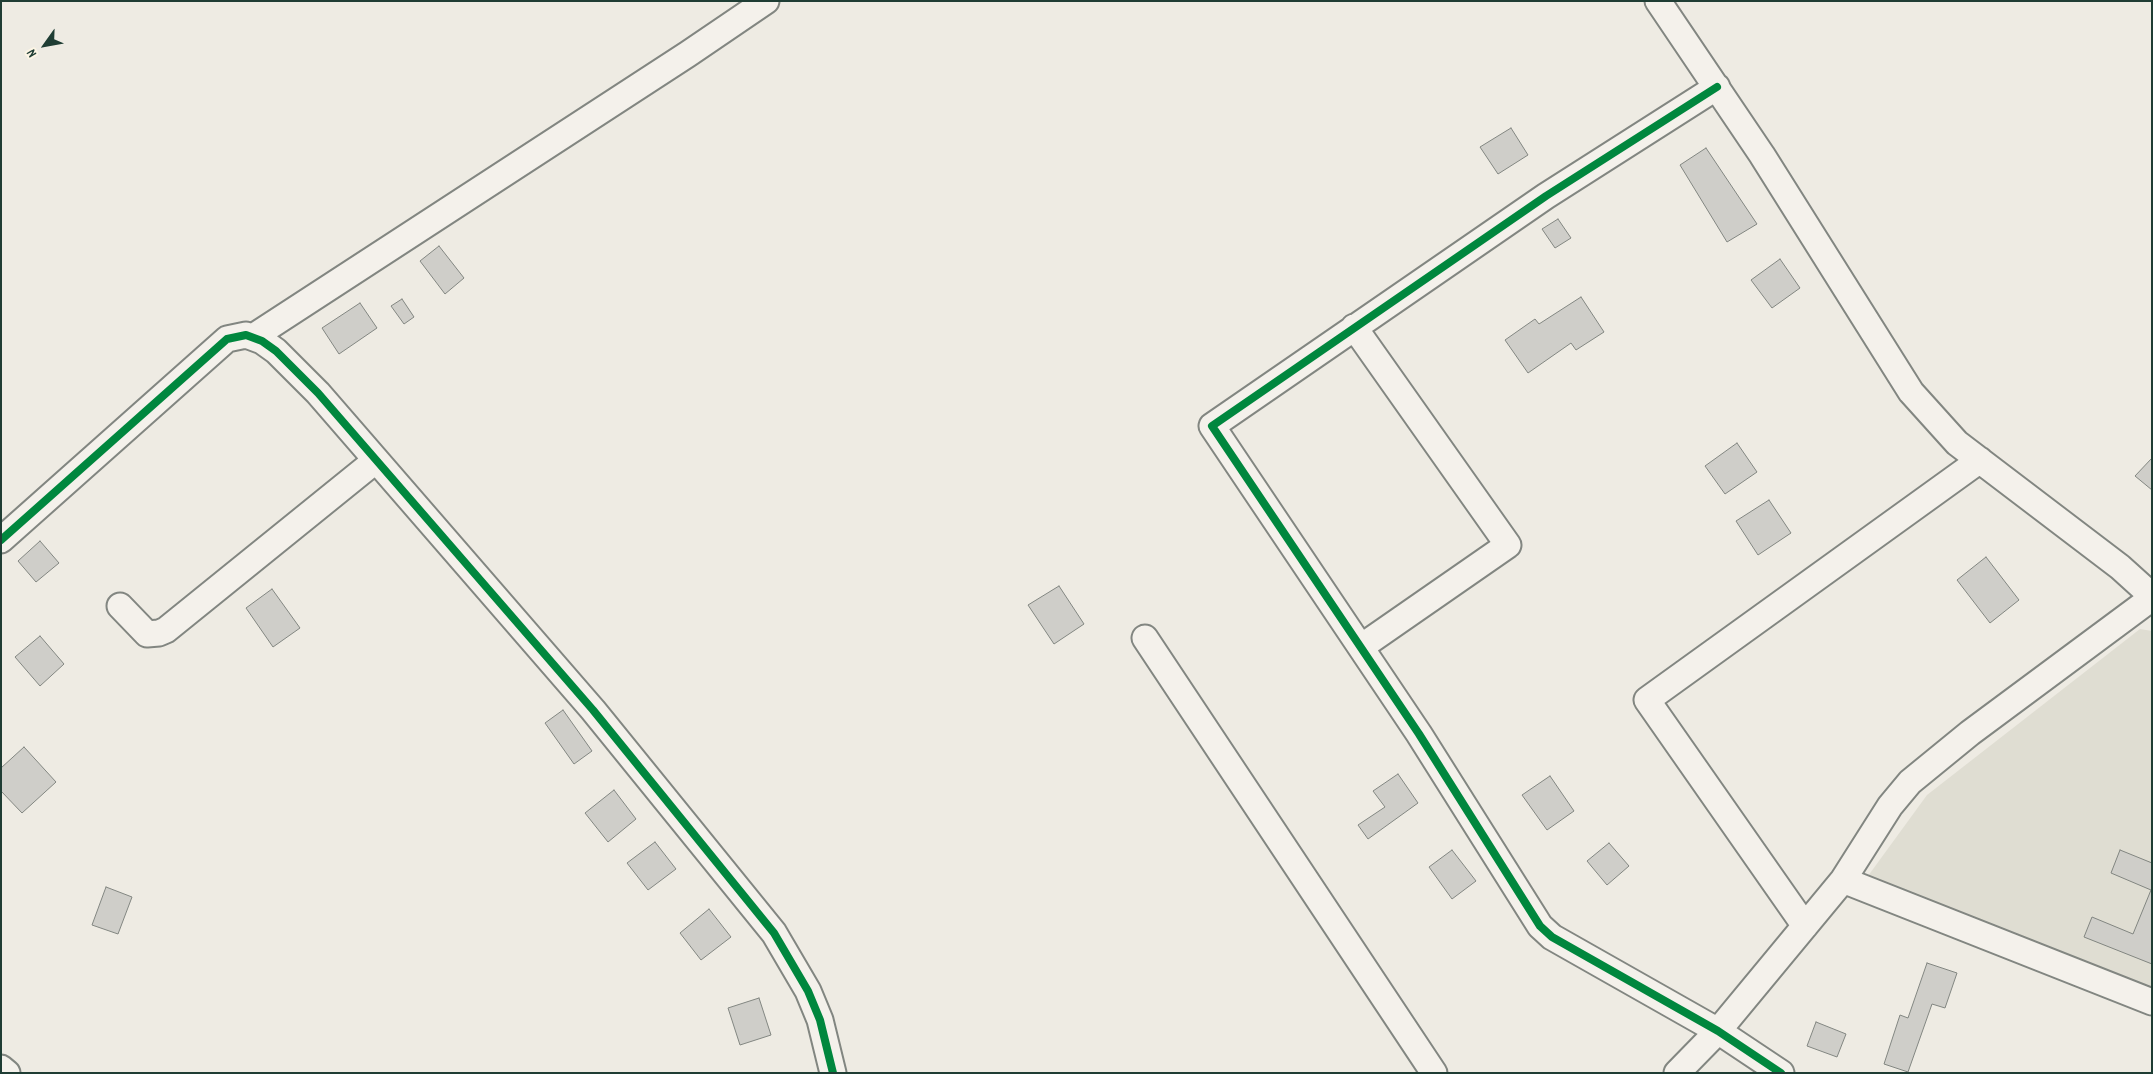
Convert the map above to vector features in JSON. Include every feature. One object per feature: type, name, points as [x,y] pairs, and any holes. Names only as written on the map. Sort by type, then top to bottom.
[{"type":"street","points":[[253,337],[680,60],[766,1]]},
{"type":"street","points":[[1658,1],[1717,87],[1911,392],[1957,443],[2120,567],[2152,597],[1927,767],[1890,806],[1844,880],[1718,1031],[1677,1073]]},
{"type":"street","points":[[1717,87],[1546,196],[1212,426],[1419,734],[1540,926],[1552,937],[1718,1031],[1781,1073]]},
{"type":"street","points":[[1354,327],[1508,545],[1361,647]]},
{"type":"street","points":[[1,540],[226,339],[238,336],[253,337],[276,351],[318,393],[375,461],[593,710],[774,933],[808,991],[820,1020],[833,1073]]},
{"type":"street","points":[[1805,926],[1647,700],[1980,460]]},
{"type":"street","points":[[120,606],[148,634],[166,630],[375,461]]},
{"type":"street","points":[[1145,638],[1434,1073]]},
{"type":"street","points":[[1844,880],[2152,1002]]},
{"type":"street","points":[[1,1068],[7,1073]]},
{"type":"shaded area","points":[[2140,629],[2152,631],[2152,988],[1868,876],[1927,795]]},
{"type":"building","points":[[1511,128],[1528,155],[1498,174],[1480,147]]},
{"type":"building","points":[[1706,148],[1757,224],[1727,242],[1680,165]]},
{"type":"building","points":[[1558,219],[1571,238],[1555,248],[1542,229]]},
{"type":"building","points":[[439,246],[464,278],[445,294],[420,261]]},
{"type":"building","points":[[1780,259],[1800,288],[1772,308],[1751,280]]},
{"type":"building","points":[[1581,297],[1604,332],[1576,350],[1571,343],[1528,373],[1505,340],[1535,319],[1539,324]]},
{"type":"building","points":[[402,299],[414,317],[404,324],[391,306]]},
{"type":"building","points":[[360,303],[377,328],[339,354],[322,328]]},
{"type":"building","points":[[1737,443],[1757,472],[1725,494],[1705,466]]},
{"type":"building","points":[[2152,458],[2152,490],[2135,476]]},
{"type":"building","points":[[1769,500],[1791,533],[1758,555],[1736,521]]},
{"type":"building","points":[[40,541],[59,563],[36,582],[18,561]]},
{"type":"building","points":[[1986,557],[2019,600],[1990,623],[1957,580]]},
{"type":"building","points":[[1059,586],[1084,624],[1054,644],[1028,605]]},
{"type":"building","points":[[272,589],[300,628],[273,647],[246,608]]},
{"type":"building","points":[[40,636],[64,664],[40,686],[15,657]]},
{"type":"building","points":[[563,710],[592,751],[574,764],[545,723]]},
{"type":"building","points":[[24,747],[56,782],[22,813],[1,791],[1,768]]},
{"type":"building","points":[[1398,774],[1418,803],[1368,839],[1358,825],[1385,807],[1373,791]]},
{"type":"building","points":[[1550,776],[1574,811],[1547,830],[1522,795]]},
{"type":"building","points":[[614,790],[636,819],[608,842],[585,813]]},
{"type":"building","points":[[655,842],[676,869],[648,890],[627,863]]},
{"type":"building","points":[[1609,843],[1629,866],[1607,885],[1587,861]]},
{"type":"building","points":[[1452,850],[1476,881],[1452,899],[1429,867]]},
{"type":"building","points":[[2120,850],[2152,863],[2152,964],[2084,937],[2092,917],[2133,934],[2151,890],[2111,873]]},
{"type":"building","points":[[106,887],[132,897],[118,934],[92,925]]},
{"type":"building","points":[[709,909],[731,937],[701,960],[680,933]]},
{"type":"building","points":[[1927,963],[1957,973],[1945,1008],[1932,1004],[1908,1072],[1884,1064],[1900,1015],[1908,1018]]},
{"type":"building","points":[[759,998],[771,1035],[740,1045],[728,1008]]},
{"type":"building","points":[[1816,1022],[1846,1034],[1837,1057],[1807,1046]]},
{"type":"cycle path","points":[[1717,87],[1546,196],[1212,426],[1419,734],[1540,926],[1552,937],[1718,1031],[1781,1073]]},
{"type":"cycle path","points":[[1,540],[227,339],[246,335],[262,341],[276,351],[318,393],[593,710],[774,933],[808,991],[820,1020],[833,1073]]}]
